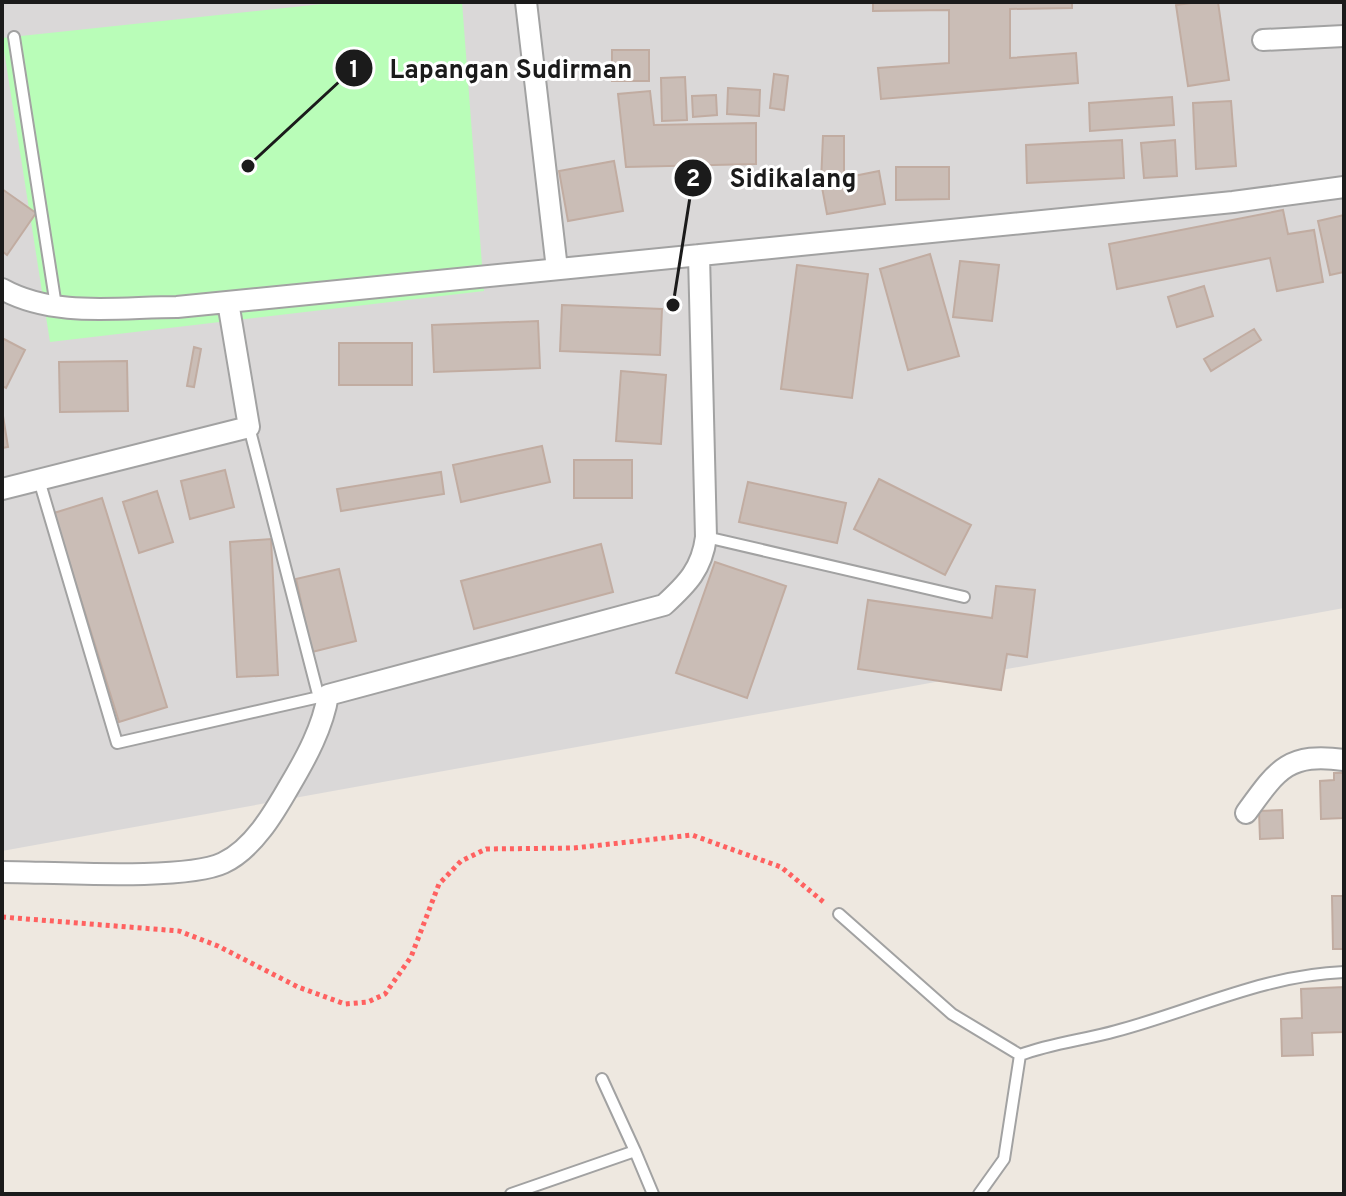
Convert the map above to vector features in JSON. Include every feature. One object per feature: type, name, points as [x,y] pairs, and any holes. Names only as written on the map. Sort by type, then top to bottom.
[{"type":"street","points":[[526,2],[557,269]]},
{"type":"street","points":[[1263,40],[1344,36]]},
{"type":"street","points":[[2,289],[25,302],[56,308],[177,307],[1233,202],[1344,187]]},
{"type":"street","points":[[2,872],[175,872],[221,864],[240,853],[280,802],[305,760],[326,710],[324,696],[664,605],[688,583],[703,561],[706,537],[699,255]]},
{"type":"street","points":[[2,489],[249,427],[228,302]]},
{"type":"street","points":[[1246,813],[1285,765],[1317,756],[1344,760]]},
{"type":"lane","points":[[14,37],[56,308]]},
{"type":"lane","points":[[39,480],[117,743],[324,696],[249,427]]},
{"type":"lane","points":[[706,537],[964,597]]},
{"type":"lane","points":[[839,914],[952,1014],[1020,1055]]},
{"type":"lane","points":[[1020,1055],[1048,1045],[1116,1031],[1241,991],[1303,976],[1344,972]]},
{"type":"lane","points":[[979,1194],[1004,1159],[1020,1055]]},
{"type":"lane","points":[[602,1079],[653,1194]]},
{"type":"lane","points":[[511,1194],[635,1151]]},
{"type":"path","points":[[2,917],[179,931],[218,946],[298,987],[345,1004],[368,1002],[385,994],[411,957],[439,884],[461,861],[486,849],[574,848],[692,835],[781,867],[839,914]]},
{"type":"shaded area","points":[[2,2],[1344,2],[1344,608],[2,851]]},
{"type":"green space","points":[[341,2],[462,2],[484,291],[50,342],[2,38]]},
{"type":"building","points":[[873,2],[1072,2],[1072,8],[1010,9],[1010,58],[1076,53],[1078,83],[881,99],[878,68],[949,63],[949,10],[873,11]]},
{"type":"building","points":[[1218,2],[1229,80],[1188,86],[1176,5]]},
{"type":"building","points":[[612,50],[649,50],[649,81],[612,81]]},
{"type":"building","points":[[774,74],[788,76],[784,110],[770,108]]},
{"type":"building","points":[[685,77],[687,120],[662,121],[661,78]]},
{"type":"building","points":[[728,88],[760,90],[759,116],[727,114]]},
{"type":"building","points":[[650,91],[654,125],[756,123],[756,164],[626,167],[618,94]]},
{"type":"building","points":[[716,95],[717,115],[693,117],[692,96]]},
{"type":"building","points":[[1172,97],[1174,125],[1090,131],[1089,103]]},
{"type":"building","points":[[1231,101],[1236,166],[1196,169],[1193,103]]},
{"type":"building","points":[[823,136],[844,136],[844,178],[879,171],[885,204],[827,214],[821,182]]},
{"type":"building","points":[[1122,140],[1124,178],[1027,183],[1026,145]]},
{"type":"building","points":[[1175,140],[1177,176],[1144,178],[1141,143]]},
{"type":"building","points":[[614,161],[623,211],[568,221],[559,171]]},
{"type":"building","points":[[896,167],[949,167],[949,199],[896,200]]},
{"type":"building","points":[[2,189],[36,213],[7,255],[2,251]]},
{"type":"building","points":[[1283,210],[1288,234],[1314,230],[1323,282],[1277,291],[1270,258],[1117,289],[1109,244]]},
{"type":"building","points":[[1344,215],[1344,272],[1330,275],[1318,221]]},
{"type":"building","points":[[930,254],[959,356],[908,370],[880,269]]},
{"type":"building","points":[[960,261],[999,265],[992,321],[953,317]]},
{"type":"building","points":[[797,265],[868,274],[852,398],[781,389]]},
{"type":"building","points":[[1204,286],[1213,316],[1177,327],[1168,297]]},
{"type":"building","points":[[562,305],[662,309],[660,355],[560,351]]},
{"type":"building","points":[[538,321],[540,368],[434,372],[432,325]]},
{"type":"building","points":[[1254,329],[1261,340],[1211,371],[1204,359]]},
{"type":"building","points":[[2,338],[25,350],[6,388],[2,386]]},
{"type":"building","points":[[339,343],[412,343],[412,385],[339,385]]},
{"type":"building","points":[[194,347],[201,349],[194,387],[187,386]]},
{"type":"building","points":[[127,361],[128,411],[60,412],[59,362]]},
{"type":"building","points":[[621,371],[666,375],[661,444],[616,441]]},
{"type":"building","points":[[2,416],[8,447],[2,448]]},
{"type":"building","points":[[542,446],[550,482],[461,502],[453,465]]},
{"type":"building","points":[[574,460],[632,460],[632,498],[574,498]]},
{"type":"building","points":[[225,470],[234,507],[190,519],[181,481]]},
{"type":"building","points":[[441,472],[444,494],[341,511],[337,489]]},
{"type":"building","points":[[879,479],[971,525],[945,575],[854,529]]},
{"type":"building","points":[[748,482],[846,503],[837,543],[739,522]]},
{"type":"building","points":[[157,491],[173,542],[139,553],[123,502]]},
{"type":"building","points":[[102,498],[167,707],[119,722],[54,513]]},
{"type":"building","points":[[271,539],[278,675],[237,677],[230,542]]},
{"type":"building","points":[[601,544],[613,592],[474,629],[461,581]]},
{"type":"building","points":[[715,562],[786,586],[747,698],[676,673]]},
{"type":"building","points":[[339,569],[356,641],[312,652],[296,579]]},
{"type":"building","points":[[996,586],[1035,590],[1027,657],[1007,654],[1001,690],[858,669],[868,600],[992,618]]},
{"type":"building","points":[[1334,773],[1344,773],[1344,818],[1321,819],[1320,781],[1334,780]]},
{"type":"building","points":[[1282,810],[1283,838],[1260,839],[1259,811]]},
{"type":"building","points":[[1332,896],[1344,896],[1344,949],[1333,949]]},
{"type":"building","points":[[1344,987],[1344,1032],[1312,1033],[1313,1055],[1282,1056],[1281,1019],[1302,1018],[1301,989]]},
{"type":"place","name":"Lapangan Sudirman","points":[[248,166]]},
{"type":"place","name":"Sidikalang","points":[[673,305]]}]
